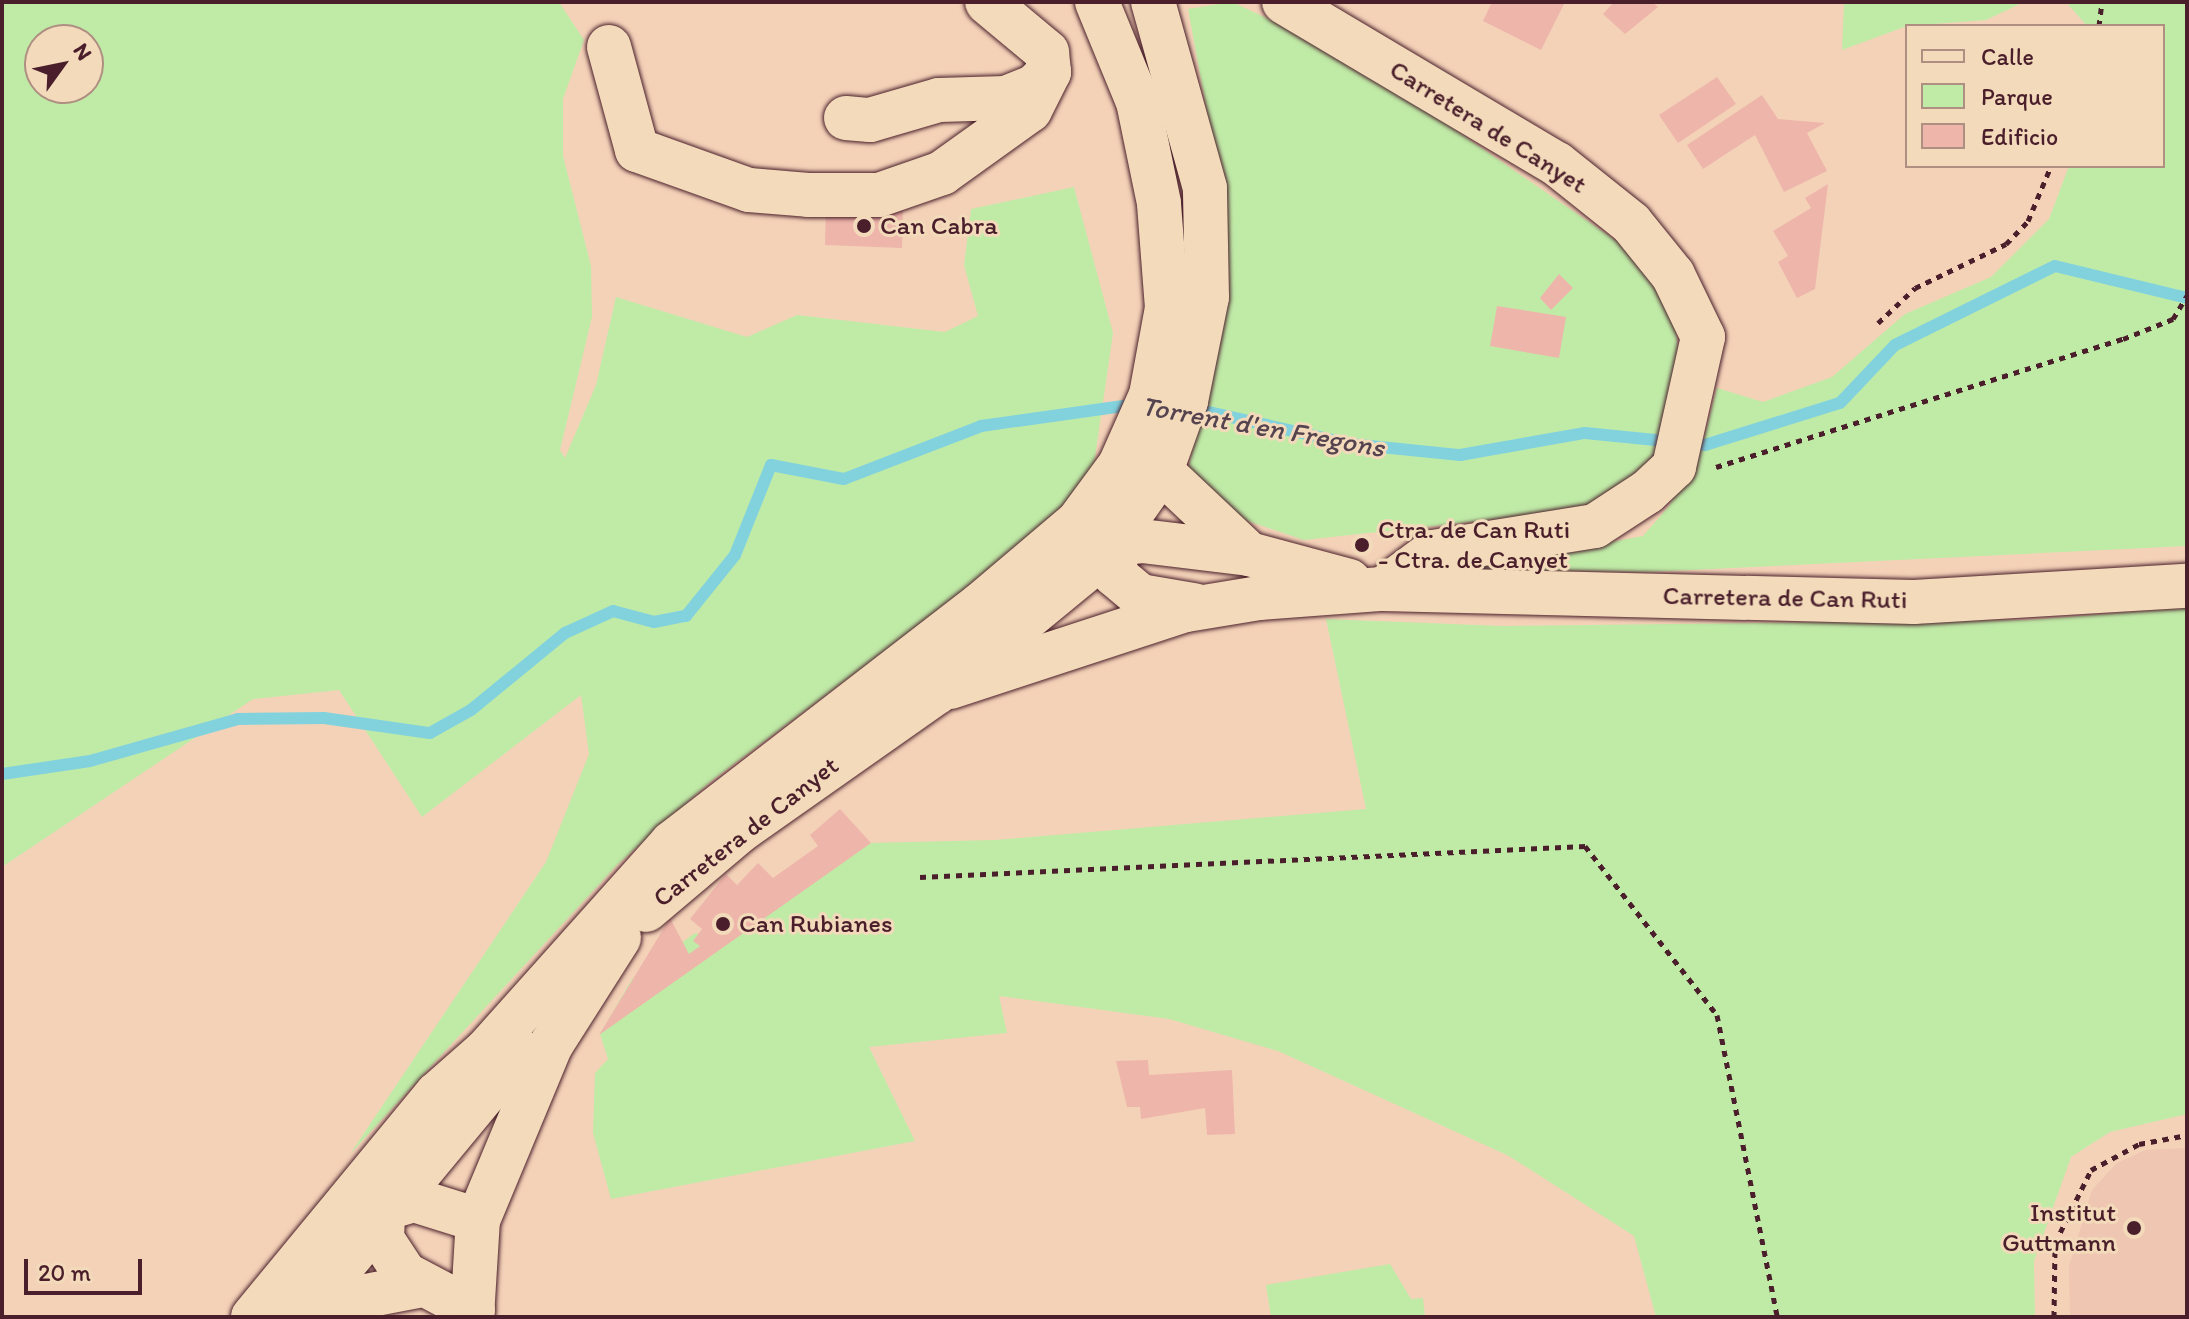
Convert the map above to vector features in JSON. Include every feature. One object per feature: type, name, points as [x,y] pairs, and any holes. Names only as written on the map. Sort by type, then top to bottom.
[{"type":"street","points":[[609,47],[637,150],[735,186],[808,195],[879,195],[942,173],[1030,110],[1049,72],[1047,52],[987,2]]},
{"type":"street","points":[[879,690],[1141,468],[1186,401],[1187,301],[1182,261],[1159,203],[1138,102],[1097,2]]},
{"type":"street","points":[[1153,2],[1205,188],[1187,301]]},
{"type":"street","name":"Carretera de Canyet","points":[[1284,2],[1557,164],[1631,223],[1673,275],[1703,337],[1690,412],[1661,480]]},
{"type":"street","points":[[846,118],[870,120],[939,100],[1006,98],[1049,72]]},
{"type":"street","points":[[1141,468],[1249,554]]},
{"type":"street","name":"Carretera de Canyet","points":[[301,1317],[382,1210],[619,938],[664,891],[742,829],[937,692],[1115,543],[1141,468]]},
{"type":"street","points":[[1383,589],[1433,552],[1595,526],[1661,480]]},
{"type":"street","points":[[1115,543],[1115,575],[1140,596],[1209,606]]},
{"type":"street","name":"Carretera de Can Ruti","points":[[879,690],[945,656],[1078,549],[1115,543],[1249,554],[1383,589]]},
{"type":"street","name":"Carretera de Can Ruti","points":[[1209,606],[1383,589],[1914,602],[2187,586]]},
{"type":"street","points":[[937,692],[1209,606]]},
{"type":"street","name":"Carretera de Canyet","points":[[253,1317],[437,1094],[486,1051],[703,814],[879,690]]},
{"type":"street","points":[[486,1051],[469,1083],[390,1177],[382,1210],[382,1239],[417,1286],[472,1313],[478,1220],[551,1045],[619,938]]},
{"type":"street","points":[[275,1317],[340,1236],[364,1214],[414,1200],[478,1220]]},
{"type":"street","points":[[301,1317],[340,1301],[417,1286]]},
{"type":"path","points":[[2099,24],[2102,2]]},
{"type":"path","points":[[1878,323],[1915,288],[2006,244],[2028,221],[2050,168]]},
{"type":"path","points":[[1661,480],[2123,339],[2173,319],[2187,296]]},
{"type":"path","points":[[920,877],[1585,846],[1717,1015],[1777,1316]]},
{"type":"path","points":[[2054,1317],[2055,1243],[2091,1170],[2139,1144],[2187,1135]]},
{"type":"shaded area","name":"Institut Guttmann","points":[[2187,1148],[2187,1317],[2070,1317],[2069,1266],[2092,1190],[2117,1163],[2145,1150]]},
{"type":"green space","points":[[2,2],[559,2],[584,40],[563,99],[563,156],[591,266],[592,317],[560,450],[565,458],[596,385],[616,297],[747,337],[797,315],[945,332],[978,316],[964,265],[971,209],[1074,187],[1113,333],[1093,471],[1078,494],[946,605],[710,782],[617,865],[350,1154],[546,862],[589,754],[581,695],[422,817],[339,690],[253,699],[2,867]]},
{"type":"green space","points":[[1232,2],[1348,56],[1644,260],[1673,304],[1678,350],[1664,470],[1610,507],[1304,540],[1245,520],[1187,474],[1226,307],[1215,155],[1188,9]]},
{"type":"green space","points":[[1844,2],[2024,2],[1986,20],[1905,24],[1905,27],[1842,50]]},
{"type":"green space","points":[[2066,2],[2187,2],[2187,546],[1648,572],[1469,569],[1643,536],[1669,506],[1702,445],[1717,388],[1763,402],[1832,377],[1905,314],[1991,277],[2049,219],[2068,168],[2165,168],[2165,24],[2085,24]]},
{"type":"green space","points":[[2187,608],[2187,1114],[2110,1132],[2071,1157],[2034,1261],[2035,1317],[1656,1317],[1634,1236],[1509,1156],[1278,1051],[1169,1019],[999,996],[1007,1033],[869,1047],[915,1141],[611,1199],[593,1133],[595,1073],[608,1059],[600,1034],[632,979],[695,933],[724,939],[869,843],[995,840],[1366,809],[1326,619],[1502,626],[2026,620]]},
{"type":"green space","points":[[1390,1264],[1411,1299],[1423,1298],[1425,1317],[1271,1317],[1266,1285]]},
{"type":"building","points":[[1492,2],[1565,2],[1541,50],[1483,21]]},
{"type":"building","points":[[1614,2],[1652,2],[1658,7],[1625,34],[1603,14]]},
{"type":"building","points":[[1717,77],[1736,104],[1678,143],[1659,115]]},
{"type":"building","points":[[1762,95],[1778,119],[1825,123],[1807,133],[1827,171],[1784,192],[1755,135],[1703,169],[1687,145]]},
{"type":"building","points":[[1828,184],[1815,289],[1797,298],[1778,262],[1788,256],[1773,231],[1811,208],[1805,198]]},
{"type":"building","name":"Can Cabra","points":[[826,204],[903,207],[902,248],[825,245]]},
{"type":"building","points":[[1559,274],[1573,288],[1551,310],[1540,298]]},
{"type":"building","points":[[1497,306],[1566,317],[1559,358],[1490,346]]},
{"type":"building","name":"Can Rubianes","points":[[840,809],[871,843],[599,1035],[670,918],[689,954],[700,946],[693,941],[702,929],[690,919],[726,874],[737,885],[758,863],[773,878],[818,846],[810,835]]},
{"type":"building","points":[[1148,1060],[1149,1075],[1232,1070],[1235,1134],[1207,1135],[1205,1108],[1141,1119],[1140,1107],[1127,1107],[1116,1061]]},
{"type":"waterway","name":"Torrent d'en Fregons","points":[[1191,408],[1351,444],[1460,455],[1585,433],[1705,445],[1840,403],[1895,345],[2055,266],[2187,298]]},
{"type":"waterway","name":"Torrent d'en Fregons","points":[[2,774],[90,761],[238,719],[324,718],[430,733],[471,710],[565,633],[613,611],[654,622],[686,616],[735,555],[771,465],[844,479],[981,426],[1137,404]]},
{"type":"place","name":"Can Cabra","points":[[864,226]]},
{"type":"place","name":"Ctra. de Can Ruti - Ctra. de Canyet","points":[[1362,545]]},
{"type":"place","name":"Can Rubianes","points":[[723,924]]},
{"type":"place","name":"Institut Guttmann","points":[[2134,1228]]}]
